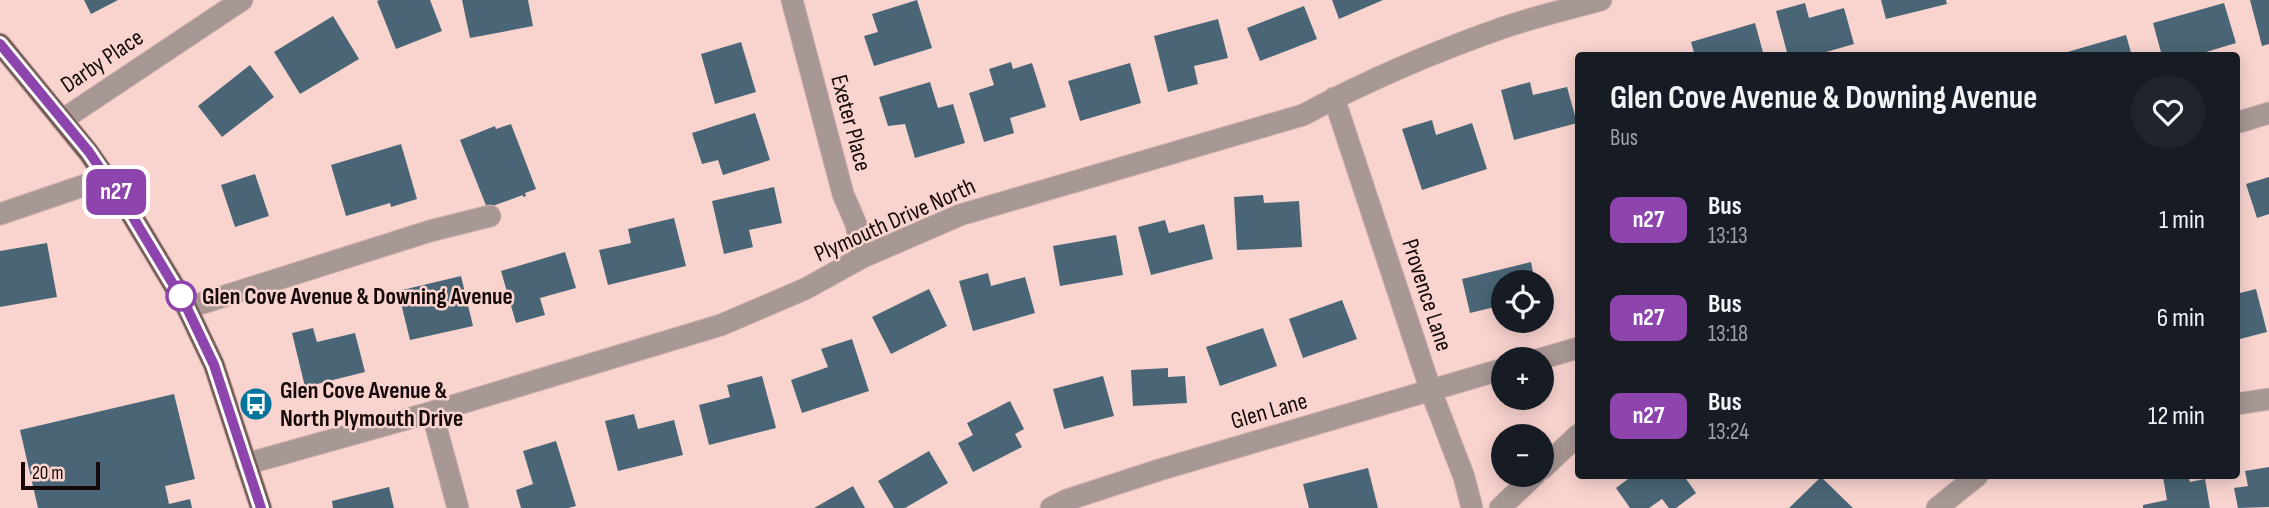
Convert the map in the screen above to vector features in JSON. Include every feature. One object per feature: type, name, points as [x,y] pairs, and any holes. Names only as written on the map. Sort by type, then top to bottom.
[{"type":"main road","points":[[0,44],[106,178],[131,214],[187,308],[214,365],[261,508]]},
{"type":"street","name":"Darby Place","points":[[62,120],[216,7],[242,0]]},
{"type":"street","name":"Exeter Place","points":[[792,0],[843,194],[856,224],[863,257]]},
{"type":"street","name":"Plymouth Drive North","points":[[246,464],[432,412],[721,325],[804,289],[863,257],[960,215],[1303,115],[1431,55],[1503,28],[1601,0]]},
{"type":"street","name":"Provence Lane","points":[[1334,99],[1431,391],[1464,477],[1472,508]]},
{"type":"street","points":[[2240,122],[2269,113]]},
{"type":"street","points":[[0,214],[106,178]]},
{"type":"street","points":[[187,308],[430,231],[490,216]]},
{"type":"street","points":[[1554,355],[1575,349]]},
{"type":"street","name":"Glen Lane","points":[[1051,508],[1067,500],[1159,470],[1491,373]]},
{"type":"street","points":[[2240,403],[2269,399]]},
{"type":"street","points":[[432,412],[457,508]]},
{"type":"street","points":[[1554,458],[1575,438]]},
{"type":"street","points":[[1937,508],[1973,479]]},
{"type":"street","points":[[1500,508],[1522,487]]},
{"type":"building","points":[[84,0],[118,0],[91,14]]},
{"type":"building","points":[[430,0],[442,31],[396,49],[377,1]]},
{"type":"building","points":[[462,0],[528,0],[533,26],[470,38]]},
{"type":"building","points":[[917,0],[932,48],[874,66],[864,36],[878,32],[872,14]]},
{"type":"building","points":[[1332,0],[1383,0],[1339,19]]},
{"type":"building","points":[[1881,0],[1946,0],[1947,4],[1886,19]]},
{"type":"building","points":[[2250,0],[2269,0],[2269,44],[2262,46]]},
{"type":"building","points":[[1805,3],[1809,18],[1844,8],[1854,44],[1826,52],[1787,52],[1776,11]]},
{"type":"building","points":[[2224,3],[2236,43],[2206,52],[2161,52],[2153,23]]},
{"type":"building","points":[[1304,6],[1317,39],[1260,61],[1247,28]]},
{"type":"building","points":[[333,16],[359,59],[300,94],[274,52]]},
{"type":"building","points":[[1218,19],[1228,58],[1194,66],[1198,84],[1168,92],[1154,36]]},
{"type":"building","points":[[1755,23],[1763,52],[1694,52],[1691,42]]},
{"type":"building","points":[[2126,35],[2131,52],[2067,52]]},
{"type":"building","points":[[741,42],[756,92],[715,104],[701,54]]},
{"type":"building","points":[[1011,62],[1013,69],[1032,63],[1046,107],[1010,118],[1014,133],[984,142],[969,93],[994,85],[989,69]]},
{"type":"building","points":[[1130,63],[1141,103],[1080,121],[1068,81]]},
{"type":"building","points":[[250,65],[274,97],[222,137],[198,106]]},
{"type":"building","points":[[930,82],[938,108],[953,104],[965,143],[915,158],[905,124],[888,126],[879,97]]},
{"type":"building","points":[[1530,82],[1533,95],[1567,87],[1575,124],[1514,140],[1501,90]]},
{"type":"building","points":[[755,113],[770,160],[723,175],[718,160],[702,164],[692,133]]},
{"type":"building","points":[[1432,120],[1436,135],[1472,123],[1487,169],[1422,190],[1402,129]]},
{"type":"building","points":[[511,124],[536,189],[525,193],[526,196],[487,208],[460,140],[495,126],[496,129]]},
{"type":"building","points":[[401,144],[417,199],[391,207],[390,203],[346,216],[331,165]]},
{"type":"building","points":[[255,174],[269,216],[235,227],[221,185]]},
{"type":"building","points":[[2269,177],[2269,214],[2257,218],[2246,184]]},
{"type":"building","points":[[774,187],[782,223],[749,230],[753,247],[724,254],[712,201]]},
{"type":"building","points":[[1263,195],[1264,203],[1299,201],[1302,247],[1237,250],[1234,197]]},
{"type":"building","points":[[674,218],[686,266],[608,285],[599,250],[631,243],[628,229]]},
{"type":"building","points":[[1165,220],[1169,233],[1204,224],[1213,259],[1151,275],[1138,227]]},
{"type":"building","points":[[1116,235],[1123,275],[1060,286],[1053,246]]},
{"type":"building","points":[[47,243],[57,297],[0,307],[0,251]]},
{"type":"building","points":[[565,252],[576,288],[540,298],[545,315],[516,323],[501,271]]},
{"type":"building","points":[[1531,262],[1533,270],[1499,270]]},
{"type":"building","points":[[1491,272],[1491,308],[1470,313],[1462,279]]},
{"type":"building","points":[[988,273],[991,286],[1025,277],[1035,313],[973,331],[959,281]]},
{"type":"building","points":[[461,276],[473,326],[410,340],[398,291]]},
{"type":"building","points":[[929,289],[947,326],[891,354],[872,317]]},
{"type":"building","points":[[2256,289],[2267,332],[2240,339],[2240,293]]},
{"type":"building","points":[[1342,300],[1357,339],[1303,358],[1289,319]]},
{"type":"building","points":[[313,328],[317,342],[355,333],[365,372],[305,387],[292,333]]},
{"type":"building","points":[[1263,328],[1277,366],[1220,386],[1206,347]]},
{"type":"building","points":[[852,339],[869,391],[802,413],[791,380],[828,367],[821,349]]},
{"type":"building","points":[[1168,368],[1168,377],[1185,376],[1187,403],[1133,406],[1131,370]]},
{"type":"building","points":[[762,376],[776,428],[709,445],[699,405],[730,397],[727,385]]},
{"type":"building","points":[[1103,376],[1114,416],[1064,429],[1053,389]]},
{"type":"building","points":[[174,394],[195,479],[165,486],[169,504],[190,499],[192,508],[38,508],[20,430]]},
{"type":"building","points":[[1010,401],[1024,429],[1015,434],[1022,447],[973,472],[958,443],[973,435],[967,423]]},
{"type":"building","points":[[634,414],[638,429],[674,420],[683,455],[618,471],[605,421]]},
{"type":"building","points":[[556,441],[576,506],[521,508],[516,490],[533,484],[523,451]]},
{"type":"building","points":[[929,451],[948,483],[905,508],[894,508],[878,481]]},
{"type":"building","points":[[2269,467],[2269,507],[2238,508],[2234,488],[2248,486],[2245,471]]},
{"type":"building","points":[[1368,468],[1378,508],[1309,508],[1303,484]]},
{"type":"building","points":[[1628,479],[1686,479],[1696,493],[1676,508],[1669,508],[1662,499],[1649,508],[1630,508],[1616,488]]},
{"type":"building","points":[[1819,479],[1823,479],[1853,508],[1789,508]]},
{"type":"building","points":[[2163,479],[2189,479],[2190,482],[2205,479],[2210,508],[2143,508],[2143,505],[2167,500]]},
{"type":"building","points":[[853,486],[865,508],[814,508]]},
{"type":"building","points":[[389,487],[394,508],[333,508],[332,501]]},
{"type":"bus line","name":"n27","points":[[0,44],[89,152],[131,214],[185,304],[214,365],[261,508]]},
{"type":"place","name":"Glen Cove Avenue & Downing Avenue","points":[[181,296]]},
{"type":"place","name":"Glen Cove Avenue & North Plymouth Drive","points":[[256,404]]}]
